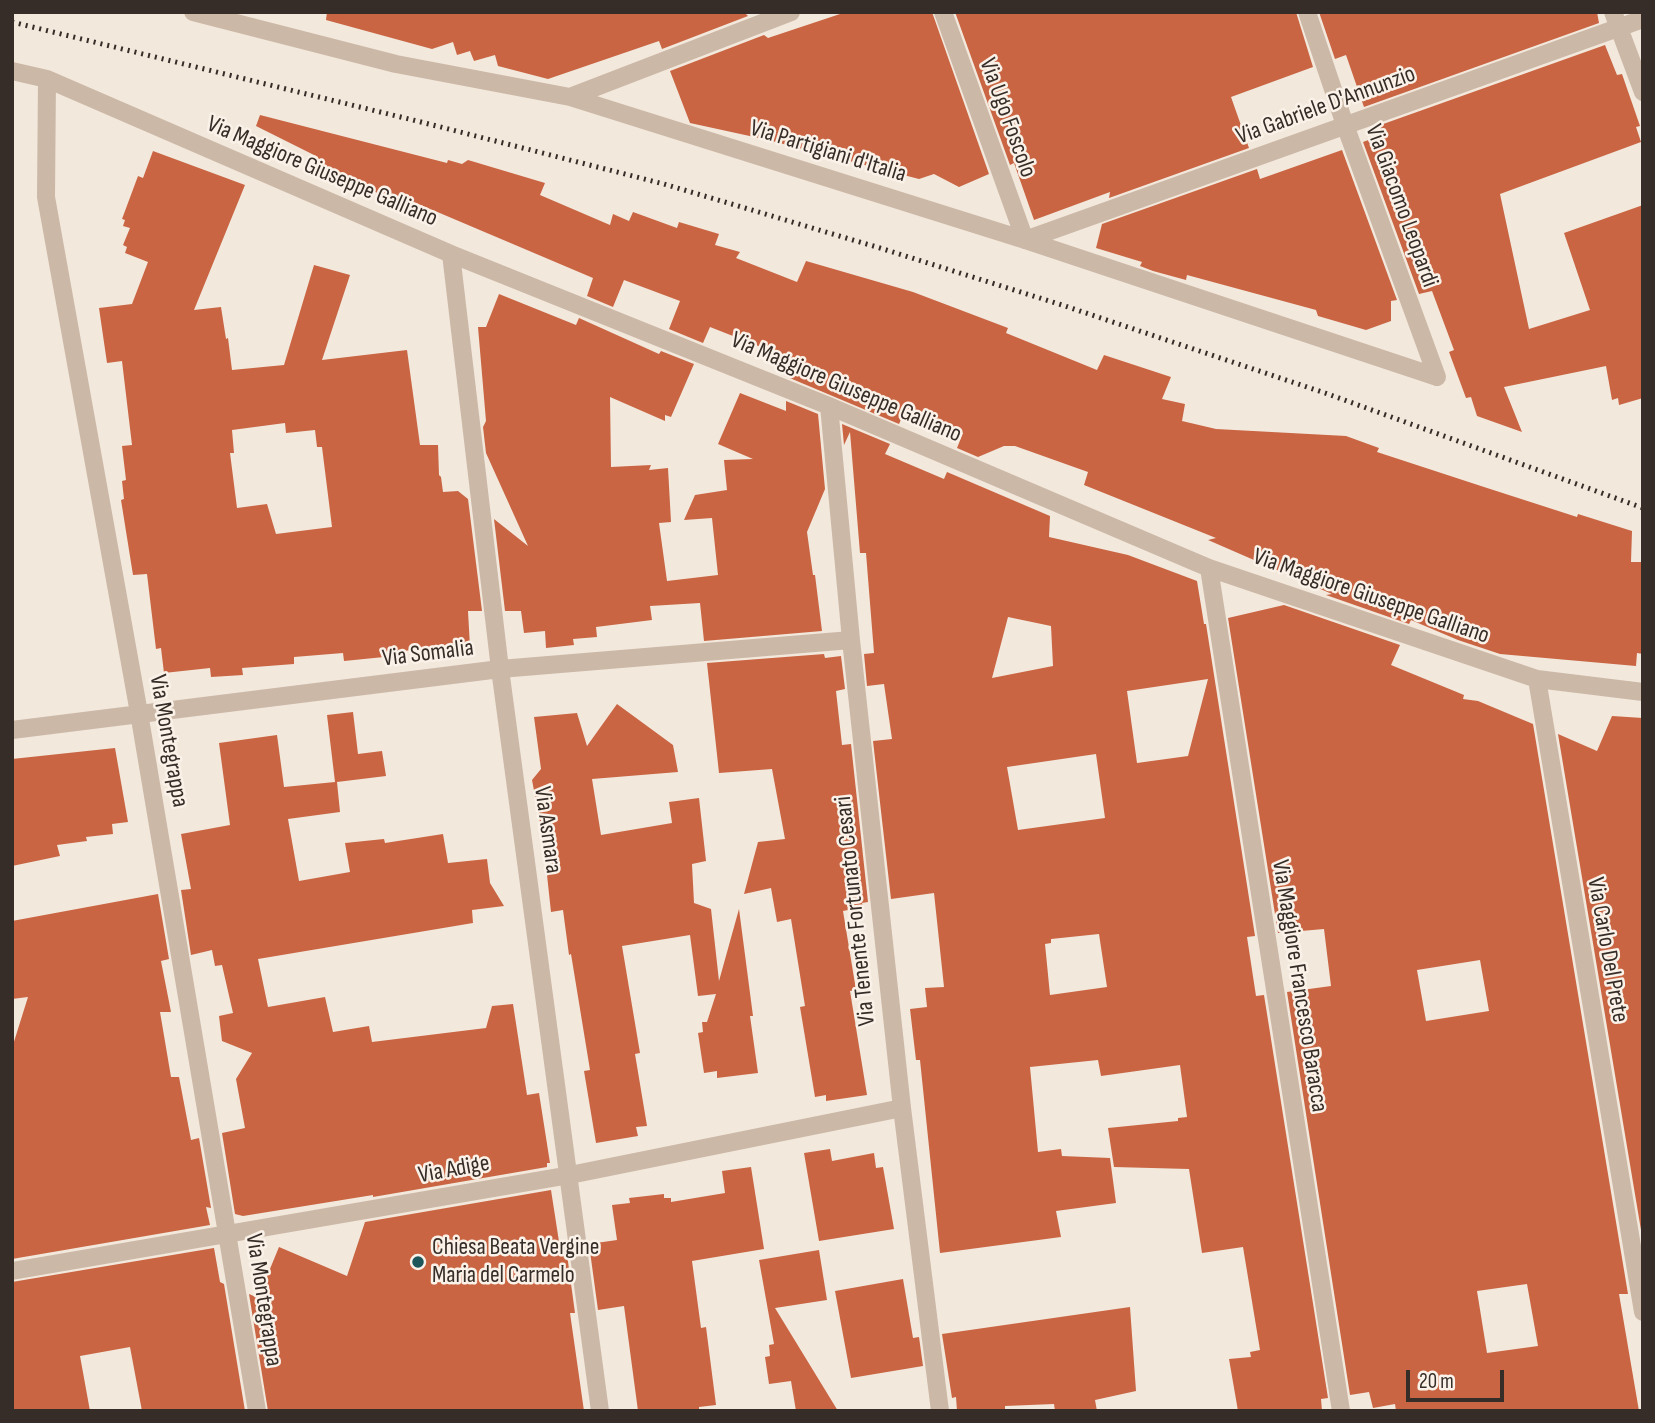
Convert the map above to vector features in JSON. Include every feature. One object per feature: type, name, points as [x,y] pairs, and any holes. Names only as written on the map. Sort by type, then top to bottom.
[{"type":"street","name":"Via Partigiani d'Italia","points":[[193,12],[396,64],[570,97],[1026,240],[1437,377]]},
{"type":"street","points":[[570,97],[791,12]]},
{"type":"street","name":"Via Ugo Foscolo","points":[[943,12],[1026,240]]},
{"type":"street","name":"Via Giacomo Leopardi","points":[[1307,12],[1345,125],[1437,377]]},
{"type":"street","name":"Via Gabriele D'Annunzio","points":[[1026,240],[1345,125],[1616,20],[1643,19]]},
{"type":"street","points":[[1616,20],[1643,92]]},
{"type":"street","name":"Via Maggiore Giuseppe Galliano","points":[[12,71],[47,79],[451,254],[829,406],[1209,568],[1537,679],[1643,692]]},
{"type":"street","name":"Via Montegrappa","points":[[47,79],[46,197],[139,713],[257,1411]]},
{"type":"street","name":"Via Asmara","points":[[451,254],[500,670],[600,1411]]},
{"type":"street","name":"Via Tenente Fortunato Cesari","points":[[829,406],[851,640],[902,1108],[940,1411]]},
{"type":"street","name":"Via Maggiore Francesco Baracca","points":[[1209,568],[1341,1411]]},
{"type":"street","name":"Via Somalia","points":[[12,730],[500,670],[851,640]]},
{"type":"street","name":"Via Carlo Del Prete","points":[[1537,679],[1643,1312]]},
{"type":"street","name":"Via Adige","points":[[12,1271],[570,1175],[902,1108]]},
{"type":"building","points":[[327,12],[744,12],[748,16],[662,49],[659,41],[548,79],[498,66],[495,55],[474,61],[470,51],[457,55],[453,42],[432,49],[326,20]]},
{"type":"building","points":[[846,12],[932,12],[989,174],[959,187],[934,174],[919,179],[690,123],[670,71],[764,35],[768,38]]},
{"type":"building","points":[[955,12],[1296,12],[1313,67],[1231,97],[1249,148],[1109,198],[1110,192],[1034,220],[1014,163],[1010,165]]},
{"type":"building","points":[[1319,12],[1597,12],[1599,23],[1364,107],[1346,55],[1335,59]]},
{"type":"building","points":[[1605,45],[1617,75],[1622,74],[1640,126],[1636,127],[1641,142],[1500,194],[1529,329],[1590,310],[1564,233],[1643,205],[1643,398],[1619,405],[1618,398],[1612,400],[1606,366],[1504,387],[1522,432],[1477,416],[1471,397],[1466,398],[1449,352],[1454,350],[1432,291],[1419,294],[1363,142],[1371,139],[1369,134],[1374,132],[1372,128]]},
{"type":"building","points":[[260,115],[447,163],[448,160],[462,164],[468,160],[545,183],[540,195],[610,225],[613,214],[629,221],[633,212],[677,228],[679,222],[719,234],[715,245],[740,252],[736,258],[797,282],[806,261],[913,292],[1008,328],[1006,333],[1097,370],[1104,355],[1171,377],[1162,399],[1185,404],[1182,421],[1216,429],[1346,436],[1379,448],[1377,452],[1577,517],[1578,514],[1632,531],[1631,562],[1643,562],[1643,654],[1637,653],[1636,666],[1500,654],[1411,620],[1409,624],[1326,595],[1332,594],[1208,540],[1216,538],[1084,485],[1088,472],[1015,446],[1004,446],[978,457],[957,448],[963,433],[906,409],[899,424],[785,376],[784,356],[710,327],[703,343],[669,329],[680,301],[624,280],[613,307],[587,296],[593,278],[402,197],[400,204],[315,163],[318,157],[256,126]]},
{"type":"building","points":[[1342,150],[1397,300],[1391,301],[1391,321],[1366,330],[1318,316],[1316,310],[1187,275],[1186,280],[1153,271],[1140,266],[1142,262],[1096,248],[1102,224],[1257,169],[1260,179]]},
{"type":"building","points":[[153,151],[245,185],[194,310],[221,307],[232,370],[284,365],[314,265],[350,275],[322,360],[407,350],[420,445],[438,445],[439,475],[443,492],[458,491],[468,499],[482,611],[468,611],[470,647],[383,652],[384,657],[344,661],[343,653],[294,657],[294,664],[242,668],[243,675],[211,677],[210,668],[164,673],[161,648],[156,649],[147,574],[133,575],[121,500],[124,499],[122,481],[126,480],[122,446],[132,445],[122,361],[107,363],[99,308],[132,304],[148,262],[125,253],[127,247],[123,245],[130,228],[123,226],[125,220],[122,219],[138,176],[143,178]],"holes":[[[285,423],[286,433],[315,430],[317,447],[322,447],[332,527],[276,534],[267,504],[237,508],[230,453],[234,453],[232,430]]]},
{"type":"building","points":[[499,294],[576,325],[579,318],[659,354],[661,351],[694,364],[671,417],[665,415],[665,421],[610,397],[611,467],[651,465],[649,470],[668,468],[671,522],[659,523],[667,581],[718,575],[712,518],[684,520],[695,495],[727,490],[724,460],[753,459],[718,444],[740,393],[786,411],[786,401],[818,414],[825,489],[807,532],[822,631],[704,641],[700,603],[650,606],[652,620],[596,627],[597,637],[573,639],[574,645],[546,648],[545,631],[524,633],[521,611],[505,611],[494,519],[528,546],[486,453],[483,427],[486,421],[478,327],[486,327]]},
{"type":"building","points":[[842,424],[890,444],[885,454],[944,479],[947,472],[1050,516],[1049,537],[1128,555],[1197,581],[1255,936],[1247,937],[1256,996],[1264,995],[1328,1398],[1321,1399],[1322,1411],[1238,1411],[1229,1359],[1251,1357],[1250,1352],[1260,1350],[1243,1247],[1202,1253],[1189,1169],[1114,1167],[1108,1128],[1178,1121],[1178,1118],[1187,1117],[1180,1065],[1101,1076],[1098,1060],[1030,1067],[1038,1152],[1061,1149],[1062,1156],[1110,1158],[1116,1203],[1056,1211],[1061,1237],[940,1253],[920,1060],[916,1060],[910,1009],[927,1007],[925,988],[944,987],[934,893],[891,899],[873,741],[892,739],[884,684],[867,686],[864,654],[874,653],[866,553],[860,553],[850,432],[844,445]],"holes":[[[1008,617],[1051,626],[1053,666],[992,678]],[[1208,679],[1188,756],[1137,763],[1127,691]],[[1096,754],[1105,818],[1018,830],[1007,767]],[[1099,934],[1107,987],[1050,995],[1045,944],[1051,943],[1051,939]]]},
{"type":"building","points":[[1284,605],[1400,645],[1391,665],[1464,695],[1463,699],[1478,701],[1533,724],[1628,1294],[1619,1294],[1639,1411],[1396,1411],[1395,1404],[1373,1408],[1369,1392],[1350,1395],[1287,992],[1331,986],[1324,929],[1278,933],[1228,618]],"holes":[[[1480,960],[1489,1011],[1426,1021],[1417,970]],[[1527,1284],[1538,1346],[1487,1353],[1477,1291]]]},
{"type":"building","points":[[824,654],[825,658],[841,656],[845,689],[836,691],[842,745],[851,744],[868,902],[862,903],[863,907],[843,911],[856,990],[850,991],[867,1095],[826,1101],[826,1095],[815,1097],[800,1007],[805,1006],[791,919],[777,922],[771,888],[744,894],[758,842],[785,839],[772,769],[719,773],[707,663]]},
{"type":"building","points":[[617,704],[673,745],[678,772],[592,779],[601,835],[672,823],[669,802],[699,798],[706,861],[692,864],[694,903],[711,909],[719,981],[739,909],[758,1073],[717,1078],[717,1071],[704,1073],[698,1033],[703,1032],[702,1022],[707,1022],[716,994],[698,996],[690,935],[622,946],[640,1053],[635,1054],[647,1126],[636,1127],[638,1136],[596,1143],[584,1071],[590,1070],[563,910],[551,912],[543,838],[532,780],[541,769],[534,717],[577,713],[587,746]]},
{"type":"building","points":[[353,712],[358,754],[382,751],[386,776],[337,782],[340,812],[288,819],[299,881],[350,872],[345,843],[384,839],[385,843],[443,834],[448,863],[487,859],[490,883],[504,906],[472,910],[473,923],[258,959],[268,1007],[325,997],[333,1032],[369,1026],[372,1042],[486,1028],[492,1006],[513,1004],[527,1095],[539,1093],[550,1163],[547,1163],[547,1167],[243,1216],[235,1214],[222,1133],[245,1128],[236,1079],[252,1053],[222,1041],[219,1016],[233,1013],[222,965],[215,966],[212,950],[191,955],[181,890],[191,889],[181,834],[230,825],[219,743],[277,735],[284,787],[335,782],[327,715]]},
{"type":"building","points":[[1612,716],[1643,718],[1643,1242],[1558,734],[1597,751]]},
{"type":"building","points":[[115,748],[128,822],[112,824],[113,834],[86,837],[87,841],[57,845],[60,856],[12,866],[12,759]]},
{"type":"building","points":[[158,894],[169,959],[161,961],[171,1012],[160,1012],[171,1077],[179,1077],[191,1140],[199,1138],[211,1208],[206,1207],[210,1225],[12,1259],[12,1048],[28,997],[12,999],[12,921]]},
{"type":"building","points":[[830,1149],[832,1161],[874,1153],[876,1168],[883,1167],[894,1229],[819,1241],[804,1153]]},
{"type":"building","points":[[751,1167],[764,1249],[692,1261],[701,1328],[706,1327],[716,1405],[699,1407],[699,1411],[638,1411],[624,1306],[598,1310],[589,1244],[617,1240],[612,1205],[630,1203],[629,1198],[664,1194],[664,1198],[671,1198],[671,1202],[725,1193],[722,1171]]},
{"type":"building","points":[[551,1190],[560,1248],[566,1247],[575,1313],[570,1313],[584,1411],[268,1411],[249,1294],[258,1298],[279,1247],[347,1276],[365,1222]]},
{"type":"building","points":[[214,1248],[220,1282],[224,1284],[245,1411],[142,1411],[130,1347],[80,1356],[90,1411],[12,1411],[12,1282]]},
{"type":"building","points":[[819,1250],[827,1300],[775,1308],[838,1411],[796,1411],[791,1381],[769,1384],[765,1357],[770,1356],[769,1345],[774,1344],[759,1260]]},
{"type":"building","points":[[903,1279],[913,1338],[919,1337],[923,1366],[851,1378],[835,1291]]},
{"type":"building","points":[[1130,1307],[1136,1391],[1095,1400],[1097,1411],[1055,1411],[1054,1404],[1005,1406],[1005,1411],[957,1411],[956,1397],[952,1398],[942,1334]]},
{"type":"railway","points":[[12,22],[664,184],[880,248],[1062,305],[1325,393],[1643,508]]},
{"type":"place","name":"Chiesa Beata Vergine Maria del Carmelo","points":[[418,1262]]}]
